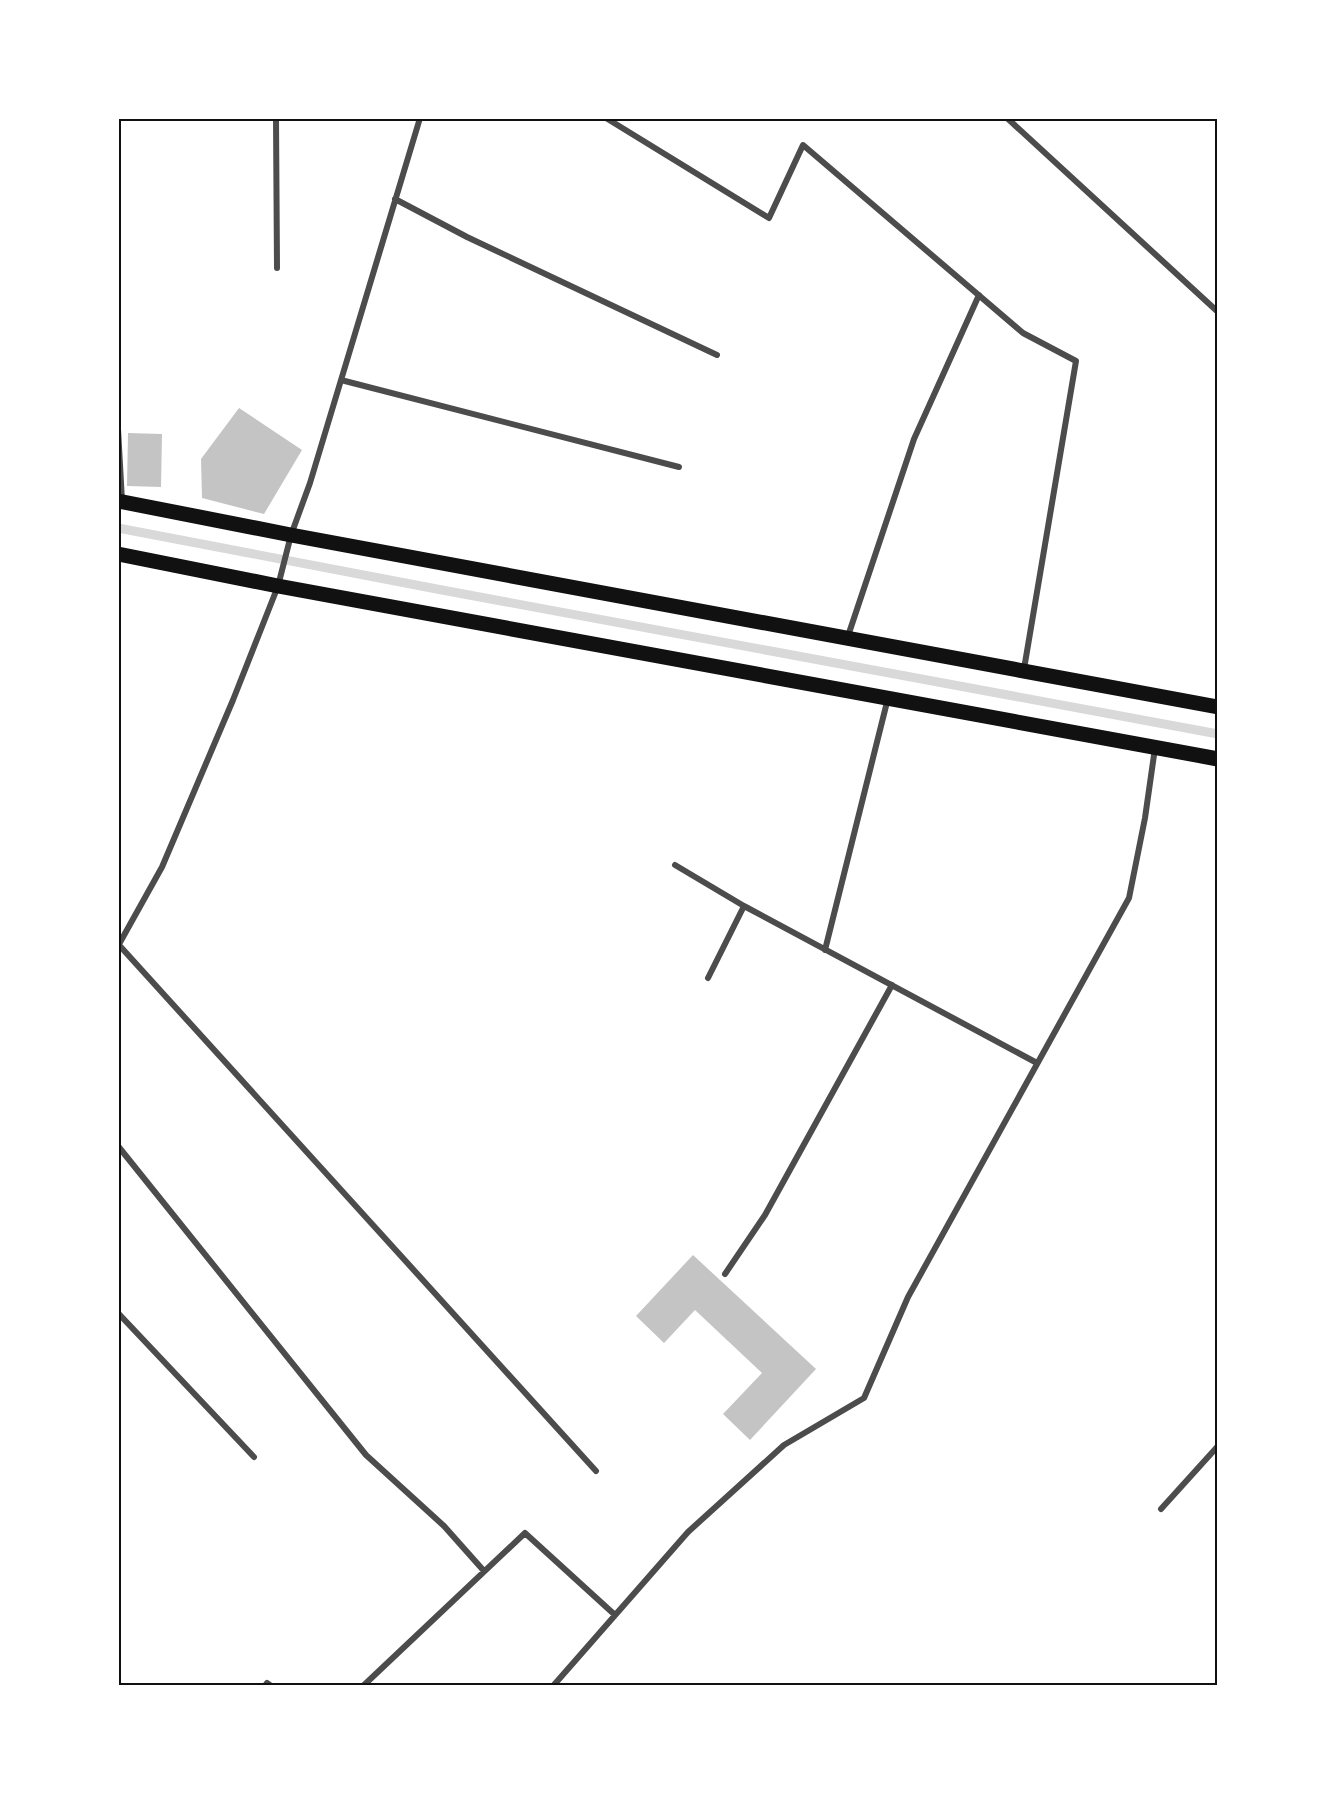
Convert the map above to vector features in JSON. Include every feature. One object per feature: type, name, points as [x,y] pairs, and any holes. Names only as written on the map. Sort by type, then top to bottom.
[{"type":"main road","points":[[120,501],[290,541],[1218,707]]},
{"type":"main road","points":[[118,554],[280,580],[888,698],[1218,759]]},
{"type":"street","points":[[276,118],[277,268]]},
{"type":"street","points":[[420,118],[280,580],[233,700],[162,867],[119,946],[596,1471]]},
{"type":"street","points":[[606,118],[769,218],[803,145],[1023,333],[1076,361],[1023,672]]},
{"type":"street","points":[[1007,118],[1218,312]]},
{"type":"street","points":[[395,199],[466,237],[717,356]]},
{"type":"street","points":[[847,639],[914,439],[979,296]]},
{"type":"street","points":[[341,381],[679,467]]},
{"type":"street","points":[[118,429],[120,501]]},
{"type":"street","points":[[825,950],[888,698]]},
{"type":"street","points":[[553,1686],[688,1532],[784,1445],[864,1398],[908,1297],[1129,898],[1145,818],[1155,748]]},
{"type":"street","points":[[675,866],[744,906],[1037,1063]]},
{"type":"street","points":[[708,978],[744,906]]},
{"type":"street","points":[[724,1274],[765,1215],[892,985]]},
{"type":"street","points":[[118,1146],[366,1455],[444,1526],[484,1571]]},
{"type":"street","points":[[118,1313],[254,1457]]},
{"type":"street","points":[[1161,1509],[1218,1446]]},
{"type":"street","points":[[363,1686],[525,1533],[615,1615]]},
{"type":"street","points":[[265,1686],[267,1683],[271,1686]]},
{"type":"building","points":[[239,408],[302,450],[264,514],[202,498],[201,459]]},
{"type":"building","points":[[128,433],[162,434],[161,487],[127,486]]},
{"type":"building","points":[[693,1255],[816,1369],[750,1440],[723,1414],[762,1373],[695,1310],[664,1343],[636,1316]]},
{"type":"waterway","points":[[118,528],[1218,734]]}]
